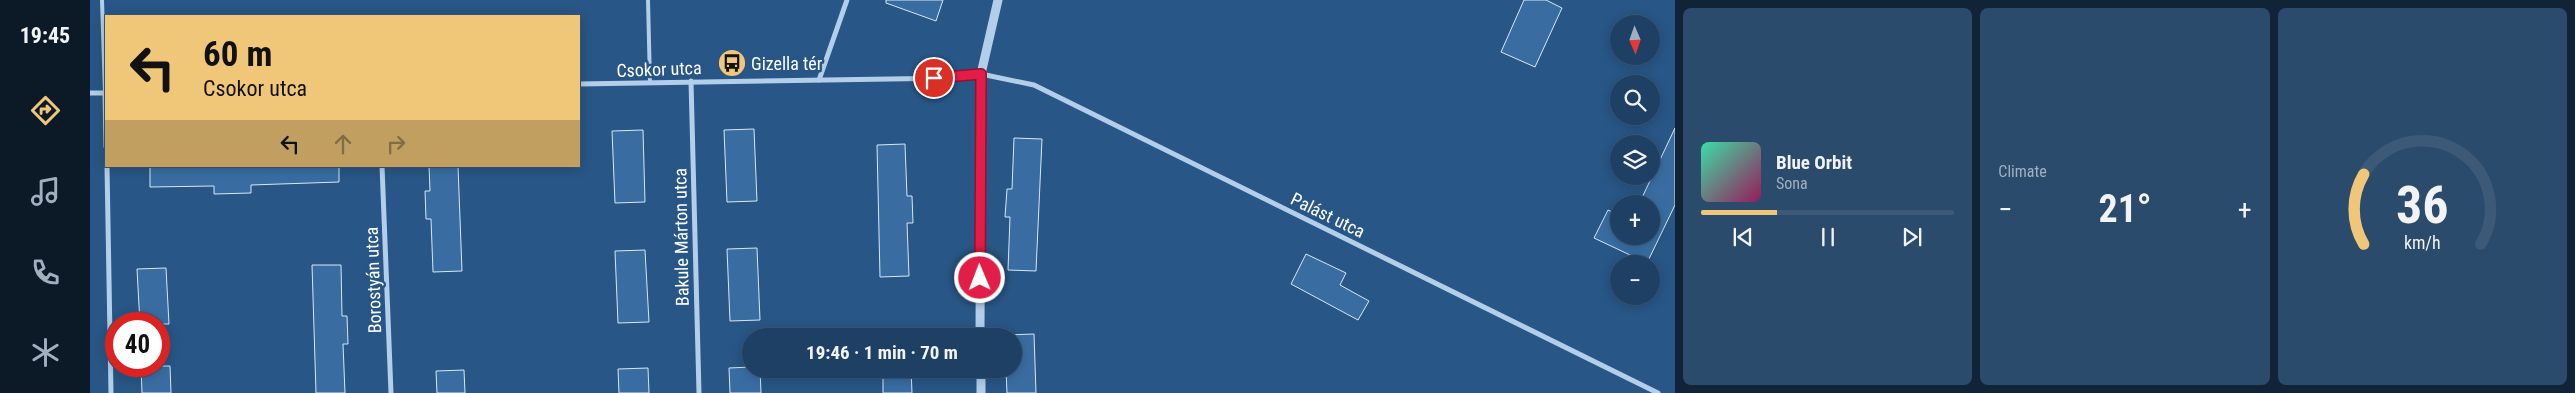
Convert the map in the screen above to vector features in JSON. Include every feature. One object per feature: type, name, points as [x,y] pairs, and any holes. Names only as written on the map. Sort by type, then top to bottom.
[{"type":"street","points":[[819,80],[847,0]]},
{"type":"street","points":[[980,328],[981,74],[998,0]]},
{"type":"street","name":"Csokor utca","points":[[580,84],[954,78],[981,74]]},
{"type":"street","name":"Palást utca","points":[[981,74],[1034,85],[1658,393]]},
{"type":"street","name":"Bakule Márton utca","points":[[691,81],[699,393]]},
{"type":"street","points":[[90,93],[105,93]]},
{"type":"street","points":[[107,167],[111,393]]},
{"type":"street","name":"Borostyán utca","points":[[382,167],[391,393]]},
{"type":"street","points":[[981,378],[981,393]]},
{"type":"lane","points":[[102,0],[105,70]]},
{"type":"lane","points":[[648,0],[650,83]]},
{"type":"building","points":[[886,0],[943,0],[936,21],[886,3]]},
{"type":"building","points":[[1524,0],[1546,0],[1562,8],[1535,67],[1501,52]]},
{"type":"building","points":[[1675,128],[1675,205],[1660,236],[1660,195],[1643,195],[1648,185],[1660,185],[1660,160]]},
{"type":"building","points":[[754,129],[757,201],[727,202],[724,130]]},
{"type":"building","points":[[643,130],[645,202],[615,203],[612,131]]},
{"type":"building","points":[[1014,138],[1042,139],[1036,271],[1008,270],[1010,217],[1005,217],[1007,189],[1012,189]]},
{"type":"building","points":[[905,144],[907,196],[912,196],[913,223],[907,223],[909,276],[880,277],[877,145]]},
{"type":"building","points":[[150,167],[339,167],[339,182],[251,185],[251,193],[214,194],[214,186],[150,187]]},
{"type":"building","points":[[429,167],[458,167],[462,271],[433,272],[431,219],[426,219],[425,191],[430,191]]},
{"type":"building","points":[[1608,210],[1610,211],[1610,245],[1656,245],[1651,255],[1630,255],[1594,238]]},
{"type":"building","points":[[757,248],[760,320],[730,321],[727,249]]},
{"type":"building","points":[[645,250],[649,322],[618,323],[615,251]]},
{"type":"building","points":[[1306,254],[1346,273],[1340,285],[1369,301],[1358,320],[1291,284]]},
{"type":"building","points":[[312,265],[341,265],[342,316],[347,316],[348,344],[343,344],[345,393],[316,393]]},
{"type":"building","points":[[166,268],[168,312],[139,312],[137,269]]},
{"type":"building","points":[[1022,334],[1034,334],[1036,393],[1007,393],[1006,378],[1022,378]]},
{"type":"building","points":[[170,366],[171,393],[142,393],[141,377],[170,377]]},
{"type":"building","points":[[742,367],[742,378],[760,378],[761,393],[730,393],[729,368]]},
{"type":"building","points":[[648,368],[649,393],[619,393],[618,369]]},
{"type":"building","points":[[464,370],[465,393],[437,393],[436,371]]},
{"type":"building","points":[[883,378],[911,378],[912,393],[883,393]]},
{"type":"place","name":"Gizella tér","points":[[732,63]]},
{"type":"route","points":[[934,78],[954,78],[981,74],[980,278]]}]
